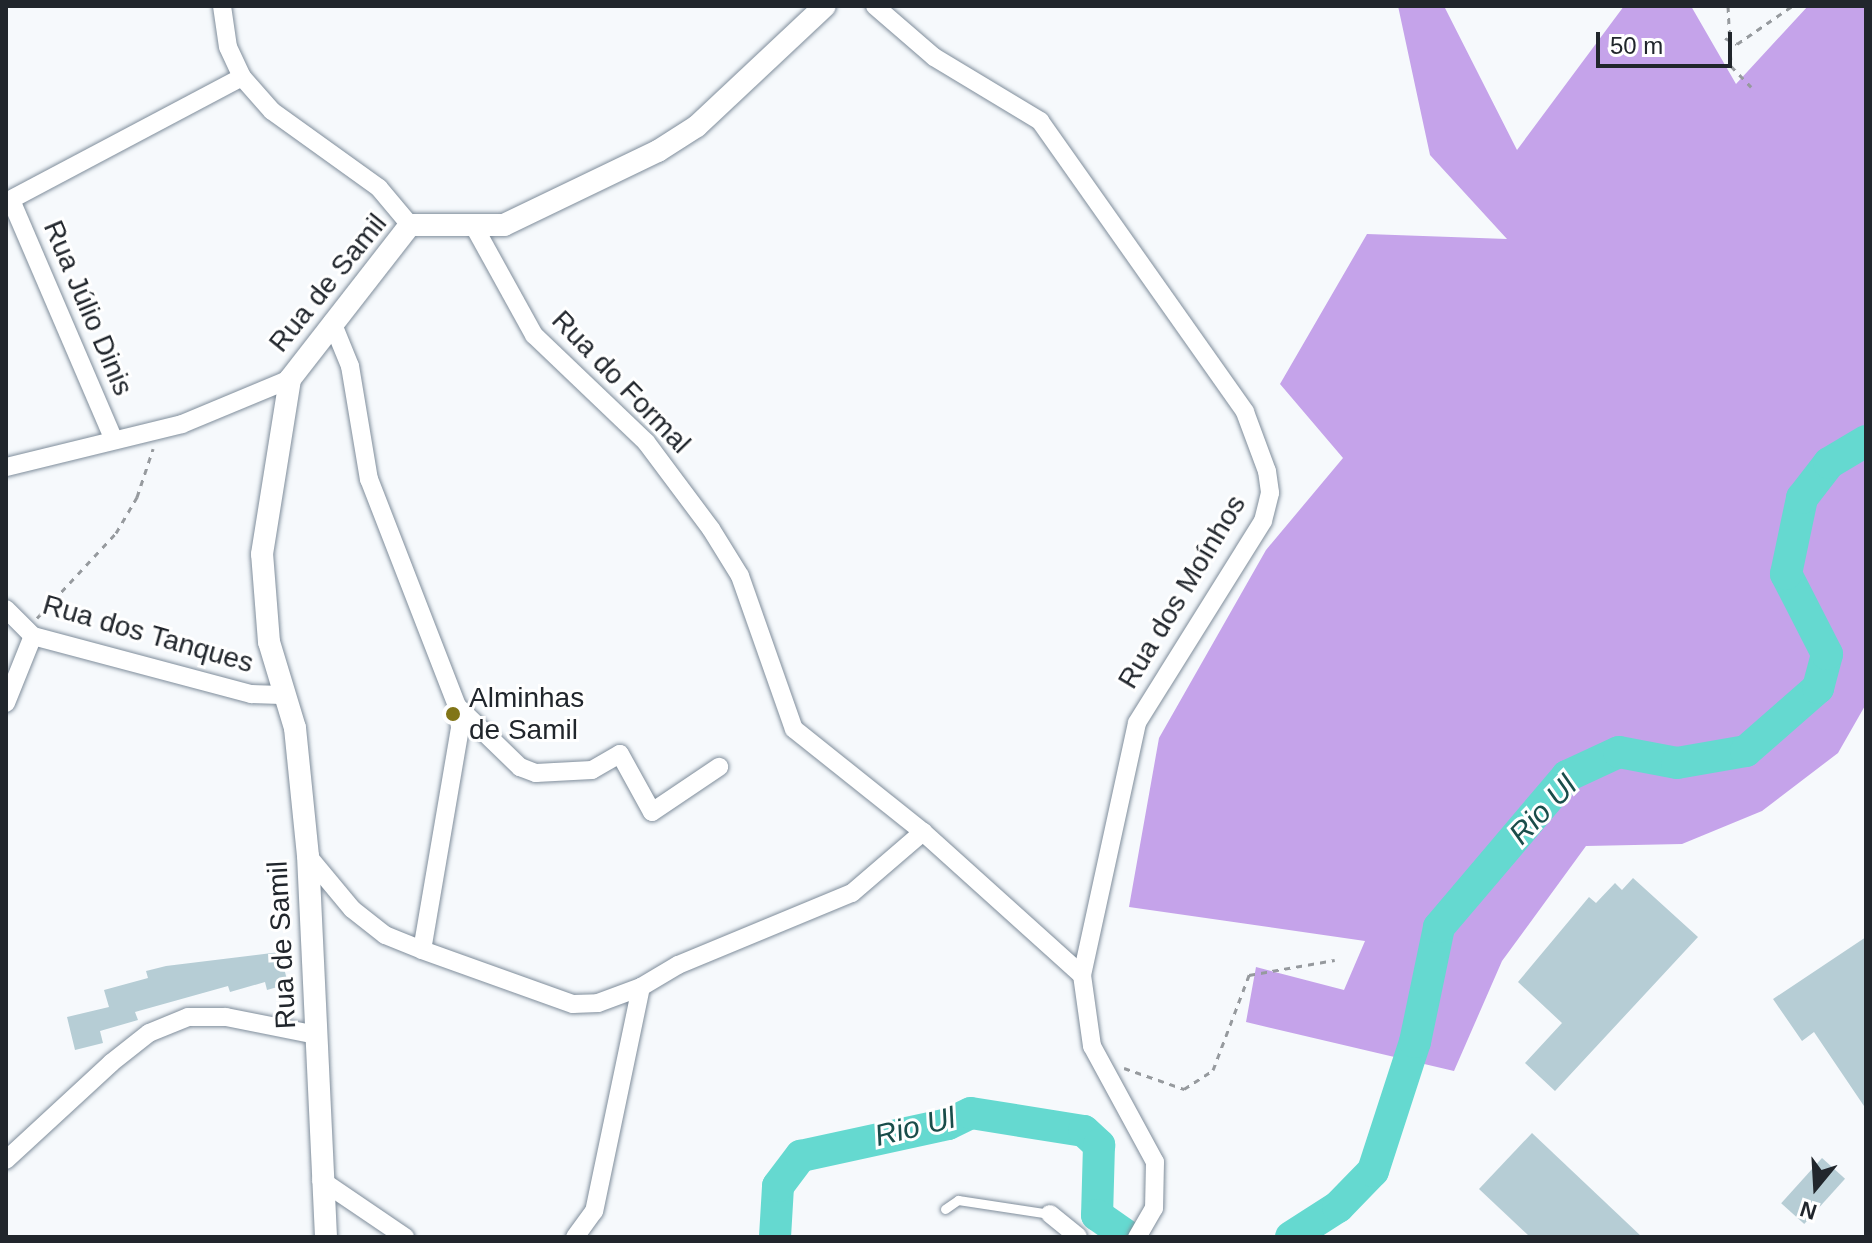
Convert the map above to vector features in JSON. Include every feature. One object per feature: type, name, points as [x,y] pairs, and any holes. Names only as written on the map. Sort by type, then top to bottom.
[{"type":"street","points":[[222,6],[228,47],[242,77],[272,111],[379,188],[410,225]]},
{"type":"street","name":"Rua de Samil","points":[[325,1227],[308,856],[295,728],[281,695],[269,642],[262,554],[290,379],[410,225],[476,230],[504,225],[658,151],[707,117],[825,6]]},
{"type":"street","name":"Rua dos Moínhos","points":[[875,6],[934,57],[1040,121],[1245,412],[1267,471],[1270,493],[1263,521],[1137,723],[1082,975],[1092,1046],[1108,1068],[1155,1162],[1158,1190],[1141,1232]]},
{"type":"street","points":[[8,201],[242,77]]},
{"type":"street","name":"Rua Júlio Dinis","points":[[8,201],[113,438]]},
{"type":"street","name":"Rua do Formal","points":[[476,230],[534,335],[646,442],[711,529],[740,576],[794,729],[923,832],[1082,975]]},
{"type":"street","points":[[332,322],[350,366],[369,479],[457,706],[460,728],[422,950]]},
{"type":"street","points":[[6,467],[113,438],[159,430],[290,379]]},
{"type":"street","name":"Rua dos Tanques","points":[[6,609],[29,633],[251,694],[281,695]]},
{"type":"street","points":[[6,703],[29,633]]},
{"type":"street","points":[[457,706],[520,767],[536,773],[592,770],[620,754],[652,812],[719,767]]},
{"type":"street","points":[[308,856],[352,909],[385,935],[573,1004],[598,1003],[641,987],[678,965],[852,893],[923,832]]},
{"type":"street","points":[[575,1237],[594,1211],[641,987]]},
{"type":"street","points":[[6,1160],[111,1063],[149,1033],[188,1017],[226,1017],[317,1035]]},
{"type":"street","points":[[321,1180],[405,1237]]},
{"type":"street","points":[[1050,1214],[1078,1237]]},
{"type":"lane","points":[[945,1209],[958,1200],[1050,1214]]},
{"type":"path","points":[[1728,6],[1725,38],[1731,66],[1751,87]]},
{"type":"path","points":[[1725,38],[1737,44],[1792,6]]},
{"type":"path","points":[[29,633],[116,533],[137,497],[159,430]]},
{"type":"path","points":[[1108,1068],[1184,1089],[1213,1070],[1249,975],[1335,960]]},
{"type":"shaded area","points":[[1398,6],[1444,6],[1517,150],[1624,6],[1691,6],[1736,84],[1808,6],[1866,6],[1866,704],[1838,753],[1762,811],[1682,844],[1586,846],[1502,961],[1454,1071],[1246,1022],[1256,967],[1344,990],[1365,941],[1129,907],[1159,738],[1266,550],[1343,458],[1280,384],[1367,234],[1507,239],[1430,155]]},
{"type":"building","points":[[1633,878],[1698,937],[1555,1091],[1525,1063],[1562,1023],[1518,982],[1589,897],[1596,903],[1615,883],[1622,890]]},
{"type":"building","points":[[1866,937],[1866,1109],[1814,1032],[1802,1041],[1773,999]]},
{"type":"building","points":[[280,952],[288,984],[267,990],[265,982],[230,992],[228,986],[135,1012],[138,1020],[100,1031],[103,1043],[75,1050],[67,1017],[109,1007],[104,990],[148,978],[146,971],[166,966]]},
{"type":"building","points":[[1532,1133],[1642,1237],[1530,1237],[1479,1189]]},
{"type":"building","points":[[1822,1158],[1845,1179],[1804,1224],[1781,1203]]},
{"type":"waterway","name":"Rio Ul","points":[[1291,1237],[1338,1207],[1373,1171],[1415,1042],[1439,927],[1567,776],[1619,752],[1677,763],[1746,751],[1818,688],[1827,654],[1786,574],[1802,498],[1829,463],[1866,441]]},
{"type":"waterway","name":"Rio Ul","points":[[775,1237],[778,1186],[801,1156],[948,1124],[971,1113],[1084,1131],[1099,1145],[1097,1215],[1128,1237]]},
{"type":"place","name":"Alminhas de Samil","points":[[453,714]]}]
